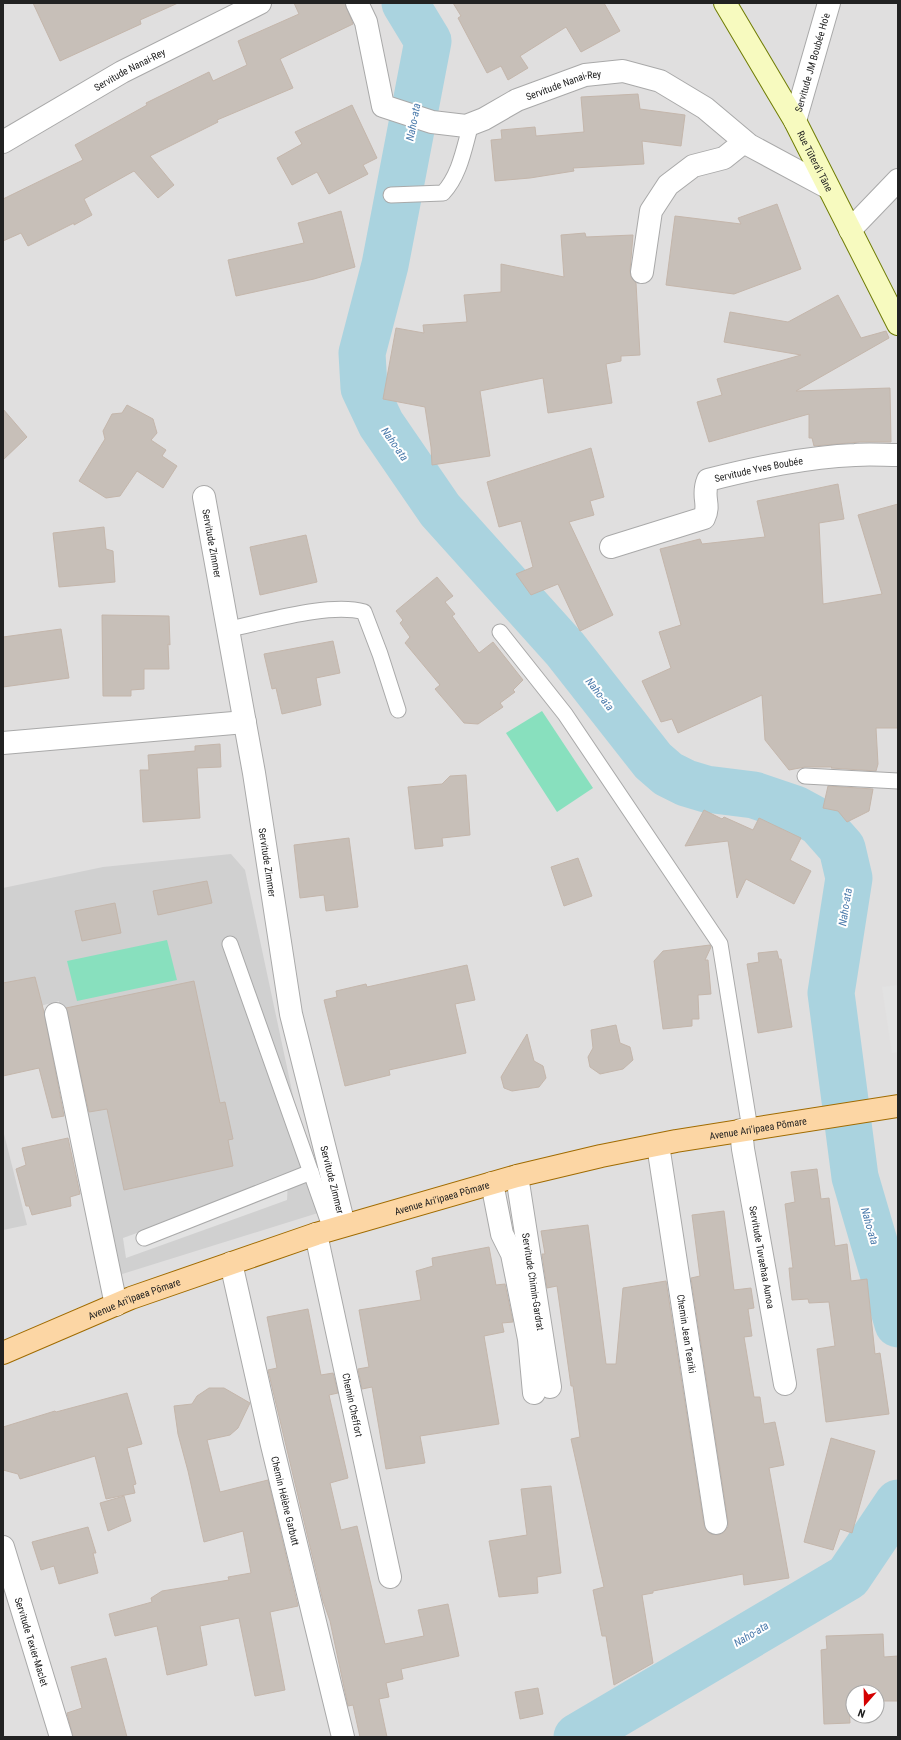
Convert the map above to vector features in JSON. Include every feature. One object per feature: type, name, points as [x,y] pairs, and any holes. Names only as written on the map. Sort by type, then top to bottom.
[{"type":"main road","name":"Rue Tūtera'i Tāne","points":[[725,3],[795,121],[827,187],[898,324]]},
{"type":"main road","name":"Avenue Ari'ipaea Pōmare","points":[[3,1353],[116,1305],[231,1264],[331,1230],[492,1183],[601,1156],[658,1145],[746,1129],[894,1107]]},
{"type":"street","name":"Servitude Nanai-Rey","points":[[3,142],[122,72],[260,3]]},
{"type":"street","points":[[357,3],[366,22],[383,106],[403,114],[432,122],[461,124]]},
{"type":"street","name":"Servitude JM Boubée Ho'e","points":[[795,121],[828,3]]},
{"type":"street","name":"Servitude Nanai-Rey","points":[[461,124],[484,119],[517,100],[584,75],[623,71],[660,81],[705,108],[744,142],[827,187]]},
{"type":"street","points":[[642,272],[651,211],[668,185],[693,166],[724,158],[744,142]]},
{"type":"street","points":[[850,230],[898,180]]},
{"type":"street","name":"Servitude Yves Boubée","points":[[611,547],[704,518],[707,511],[704,490],[708,480],[756,468],[828,458],[855,455],[898,455]]},
{"type":"street","name":"Servitude Zimmer","points":[[204,496],[245,722],[291,1014],[331,1230]]},
{"type":"street","points":[[3,743],[245,722]]},
{"type":"street","points":[[56,1014],[116,1305]]},
{"type":"street","name":"Servitude Tuvaehaa Aunoa","points":[[746,1129],[743,1149],[785,1384]]},
{"type":"street","name":"Chemin Jean Teariki","points":[[658,1145],[716,1523]]},
{"type":"street","name":"Servitude Chimin-Gardrat","points":[[492,1183],[502,1234],[512,1254],[529,1339],[542,1390],[518,1176]]},
{"type":"street","name":"Chemin Cheffort","points":[[331,1230],[390,1577]]},
{"type":"street","name":"Chemin Hélène Garbutt","points":[[231,1264],[272,1445],[343,1737]]},
{"type":"street","name":"Servitude Texier-Maclet","points":[[3,1547],[39,1662],[54,1720],[61,1737]]},
{"type":"lane","points":[[391,194],[440,195],[452,184],[461,124]]},
{"type":"lane","points":[[229,629],[295,615],[352,608],[364,612],[380,654],[398,710]]},
{"type":"lane","points":[[500,632],[565,714],[720,944],[746,1129]]},
{"type":"lane","points":[[805,776],[898,781]]},
{"type":"lane","points":[[230,944],[331,1230]]},
{"type":"lane","points":[[144,1238],[311,1172]]},
{"type":"shaded area","points":[[3,3],[898,3],[898,1737],[3,1737]]},
{"type":"shaded area","points":[[231,854],[245,870],[318,1213],[103,1280],[59,1001],[3,1016],[3,888],[103,867]]},
{"type":"shaded area","points":[[898,985],[898,1052],[892,1053],[882,987]]},
{"type":"shaded area","points":[[3,1130],[27,1225],[3,1230]]},
{"type":"shaded area","points":[[288,1179],[287,1200],[126,1258],[123,1238]]},
{"type":"green space","points":[[542,711],[593,788],[557,812],[506,733]]},
{"type":"green space","points":[[167,940],[177,980],[77,1001],[67,961]]},
{"type":"building","points":[[33,3],[178,3],[140,20],[141,24],[60,61]]},
{"type":"building","points":[[294,3],[345,3],[353,24],[280,59],[293,88],[217,120],[218,122],[150,156],[174,185],[158,198],[134,171],[84,199],[92,215],[74,225],[74,223],[28,246],[21,233],[3,241],[3,199],[83,160],[75,145],[147,105],[146,103],[209,72],[213,81],[247,65],[238,41],[299,14]]},
{"type":"building","points":[[453,3],[604,3],[620,31],[581,52],[566,27],[520,56],[528,68],[508,80],[501,66],[487,73],[458,18],[461,16]]},
{"type":"building","points":[[638,94],[640,109],[685,115],[681,146],[642,141],[644,164],[573,168],[574,171],[530,178],[495,181],[491,140],[502,139],[501,130],[535,127],[536,136],[584,132],[581,97]]},
{"type":"building","points":[[352,105],[377,158],[363,165],[368,174],[329,194],[317,172],[292,185],[277,158],[302,144],[295,132]]},
{"type":"building","points":[[777,204],[801,269],[734,294],[666,285],[675,216],[741,224],[738,218]]},
{"type":"building","points":[[341,211],[355,267],[314,279],[236,296],[228,260],[304,243],[298,223]]},
{"type":"building","points":[[585,233],[586,237],[633,235],[630,271],[631,277],[636,283],[640,355],[621,356],[621,361],[606,364],[612,403],[548,413],[543,378],[480,391],[490,456],[432,465],[425,407],[383,399],[396,328],[424,333],[423,325],[467,322],[464,295],[501,292],[501,264],[564,277],[561,235]]},
{"type":"building","points":[[838,295],[861,338],[886,331],[889,338],[796,391],[890,388],[891,442],[860,442],[814,446],[812,438],[809,438],[809,414],[709,442],[697,402],[722,395],[717,379],[801,355],[724,342],[730,312],[788,322]]},
{"type":"building","points":[[127,405],[153,419],[157,433],[151,440],[166,450],[162,456],[177,466],[163,488],[137,471],[120,496],[106,498],[79,481],[105,439],[103,431],[112,414],[122,413]]},
{"type":"building","points":[[3,409],[27,437],[3,460]]},
{"type":"building","points":[[591,448],[604,497],[590,501],[594,515],[569,522],[613,615],[580,631],[558,584],[531,595],[516,574],[533,567],[521,521],[499,527],[487,482]]},
{"type":"building","points":[[838,484],[844,519],[819,523],[823,604],[882,594],[858,515],[898,504],[898,728],[876,728],[878,764],[876,771],[831,768],[832,767],[805,767],[789,770],[765,740],[762,695],[678,733],[672,719],[661,722],[642,681],[671,668],[659,632],[681,625],[660,549],[700,539],[702,544],[765,537],[757,501]]},
{"type":"building","points":[[104,527],[106,549],[113,551],[115,582],[59,587],[53,533]]},
{"type":"building","points":[[306,535],[317,582],[260,595],[250,547]]},
{"type":"building","points":[[437,577],[453,596],[445,602],[455,614],[452,616],[479,653],[493,642],[523,680],[513,690],[515,692],[500,703],[503,707],[478,724],[464,723],[435,689],[440,685],[405,643],[410,637],[400,623],[403,620],[396,611]]},
{"type":"building","points":[[102,615],[169,616],[169,669],[144,669],[144,689],[131,690],[131,696],[103,696]]},
{"type":"building","points":[[61,629],[69,678],[3,687],[3,637]]},
{"type":"building","points":[[333,641],[340,673],[316,678],[321,705],[282,714],[276,688],[272,689],[264,654]]},
{"type":"building","points":[[220,744],[221,767],[197,768],[200,818],[143,822],[140,770],[149,770],[148,755],[195,751],[195,746]]},
{"type":"building","points":[[466,775],[470,835],[442,838],[443,846],[415,849],[408,787],[442,784],[450,776]]},
{"type":"building","points":[[828,786],[873,789],[869,811],[847,822],[838,811],[823,808]]},
{"type":"building","points":[[704,810],[722,819],[724,817],[753,830],[759,818],[801,838],[790,860],[811,871],[794,904],[746,879],[737,898],[728,841],[685,846]]},
{"type":"building","points":[[349,838],[358,907],[326,911],[324,895],[300,898],[294,845]]},
{"type":"building","points":[[578,858],[592,896],[564,906],[551,867]]},
{"type":"building","points":[[207,881],[212,903],[158,915],[153,891]]},
{"type":"building","points":[[115,903],[121,933],[82,941],[75,911]]},
{"type":"building","points":[[710,945],[711,947],[705,960],[708,960],[711,994],[698,995],[699,1019],[692,1019],[692,1026],[663,1029],[654,961],[663,951]]},
{"type":"building","points":[[777,951],[779,959],[781,959],[792,1027],[758,1033],[747,964],[759,962],[758,953]]},
{"type":"building","points":[[467,965],[475,1000],[455,1004],[466,1053],[389,1070],[390,1075],[345,1086],[324,1000],[337,997],[336,991],[366,984],[367,987]]},
{"type":"building","points":[[35,977],[44,1012],[64,1116],[52,1118],[39,1068],[3,1076],[3,983]]},
{"type":"building","points":[[194,981],[220,1103],[225,1102],[233,1139],[228,1140],[233,1166],[124,1190],[107,1109],[89,1112],[66,1008]]},
{"type":"building","points":[[616,1025],[620,1043],[630,1047],[633,1060],[623,1069],[600,1074],[590,1067],[588,1057],[593,1048],[591,1030]]},
{"type":"building","points":[[527,1034],[534,1061],[543,1066],[546,1078],[539,1087],[512,1091],[504,1088],[501,1077]]},
{"type":"building","points":[[68,1138],[80,1194],[70,1197],[71,1206],[32,1215],[29,1206],[26,1206],[16,1169],[26,1165],[22,1148]]},
{"type":"building","points":[[817,1169],[821,1199],[829,1198],[835,1246],[847,1244],[851,1281],[867,1279],[875,1354],[880,1353],[889,1414],[826,1422],[817,1349],[835,1346],[829,1302],[809,1303],[808,1299],[792,1300],[789,1268],[793,1268],[785,1204],[795,1202],[791,1172]]},
{"type":"building","points":[[724,1211],[734,1290],[751,1288],[754,1308],[748,1309],[752,1336],[744,1337],[754,1397],[760,1397],[764,1424],[775,1422],[784,1465],[769,1468],[789,1578],[744,1585],[743,1574],[653,1591],[653,1593],[642,1595],[653,1663],[614,1685],[606,1636],[602,1636],[593,1590],[604,1587],[571,1439],[580,1437],[573,1386],[571,1386],[557,1286],[547,1288],[542,1254],[545,1254],[541,1231],[588,1225],[606,1364],[616,1364],[623,1288],[666,1281],[704,1525],[707,1531],[711,1534],[718,1535],[724,1532],[728,1527],[728,1521],[691,1278],[700,1276],[692,1215]]},
{"type":"building","points":[[489,1247],[496,1285],[505,1284],[513,1322],[502,1323],[504,1332],[484,1336],[499,1424],[420,1436],[425,1463],[386,1469],[372,1387],[362,1389],[358,1369],[369,1367],[359,1310],[421,1300],[416,1271],[433,1266],[432,1258]]},
{"type":"building","points":[[308,1309],[321,1375],[333,1373],[338,1393],[329,1395],[348,1478],[330,1483],[341,1530],[357,1526],[385,1644],[424,1636],[418,1610],[448,1604],[459,1656],[401,1669],[403,1679],[386,1683],[389,1697],[379,1699],[387,1737],[360,1737],[353,1705],[348,1706],[330,1621],[323,1601],[268,1370],[277,1368],[267,1317]]},
{"type":"building","points":[[209,1388],[224,1388],[250,1403],[238,1428],[230,1435],[207,1440],[220,1492],[268,1480],[298,1606],[270,1612],[285,1690],[255,1696],[239,1618],[200,1626],[207,1665],[167,1675],[157,1626],[115,1636],[109,1614],[152,1602],[151,1598],[162,1591],[229,1580],[228,1577],[251,1573],[243,1531],[204,1542],[178,1434],[174,1406],[192,1404],[197,1396]]},
{"type":"building","points":[[127,1393],[142,1444],[127,1448],[136,1484],[133,1485],[135,1493],[106,1499],[95,1456],[20,1479],[18,1474],[3,1470],[3,1427],[55,1411],[56,1412]]},
{"type":"building","points":[[831,1438],[875,1451],[852,1533],[840,1529],[833,1550],[804,1542]]},
{"type":"building","points":[[551,1486],[561,1573],[537,1577],[538,1593],[499,1597],[489,1541],[527,1535],[521,1489]]},
{"type":"building","points":[[124,1496],[131,1521],[108,1531],[100,1503]]},
{"type":"building","points":[[88,1527],[96,1553],[93,1553],[98,1573],[59,1584],[54,1566],[41,1570],[32,1542]]},
{"type":"building","points":[[883,1634],[884,1657],[898,1656],[898,1701],[885,1701],[885,1684],[845,1684],[845,1723],[824,1724],[821,1650],[827,1649],[826,1636]]},
{"type":"building","points":[[106,1658],[127,1737],[73,1737],[67,1713],[82,1708],[71,1667]]},
{"type":"building","points":[[538,1688],[543,1714],[520,1719],[515,1692]]},
{"type":"waterway","name":"Naho-ata","points":[[405,3],[428,41],[385,265],[362,353],[364,388],[381,424],[440,510],[565,649],[653,761],[668,774],[686,783],[706,789],[754,795],[795,809],[819,822],[842,848],[849,878],[831,993],[855,1177],[898,1324]]},
{"type":"waterway","name":"Naho-ata","points":[[577,1737],[848,1577],[898,1503]]}]
